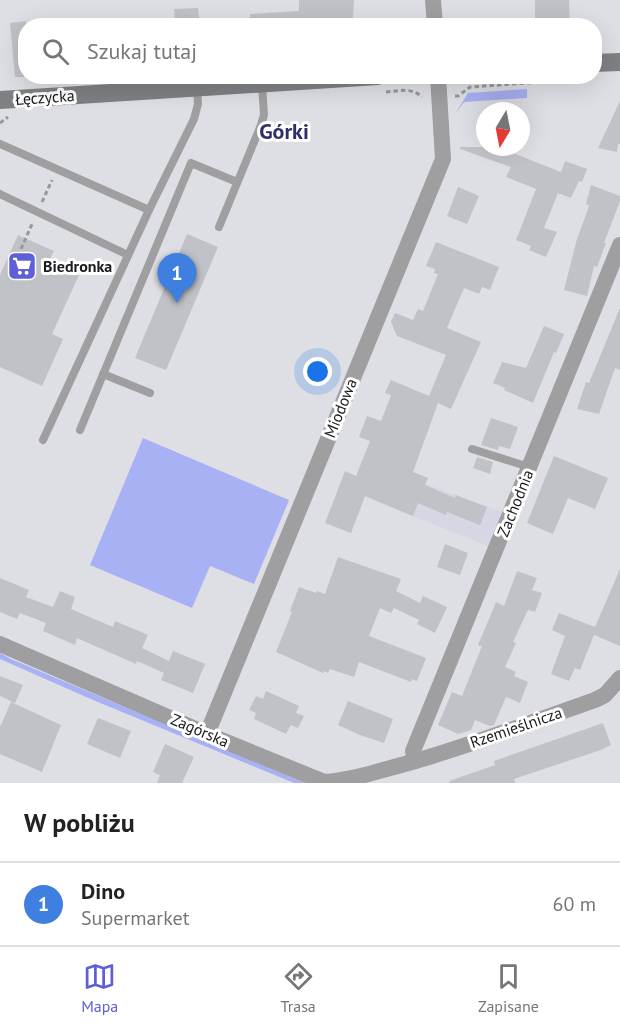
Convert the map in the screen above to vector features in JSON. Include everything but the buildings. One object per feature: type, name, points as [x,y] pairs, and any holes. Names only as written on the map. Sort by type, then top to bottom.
[{"type":"main road","points":[[602,69],[620,62]]},
{"type":"main road","name":"Łęczycka","points":[[0,100],[246,84]]},
{"type":"street","points":[[433,0],[434,18]]},
{"type":"street","name":"Miodowa","points":[[207,734],[443,159],[438,84]]},
{"type":"street","name":"Zachodnia","points":[[404,769],[620,245]]},
{"type":"street","name":"Zagórska","points":[[0,644],[324,782],[404,769]]},
{"type":"street","name":"Rzemieślnicza","points":[[404,769],[595,700],[605,695],[620,678]]},
{"type":"lane","points":[[219,227],[264,115],[262,84]]},
{"type":"lane","points":[[43,440],[149,210],[194,119],[198,104],[197,87]]},
{"type":"lane","points":[[0,144],[149,210]]},
{"type":"lane","points":[[80,430],[191,163],[237,182]]},
{"type":"lane","points":[[0,194],[128,255]]},
{"type":"lane","points":[[104,374],[150,393]]},
{"type":"lane","points":[[472,449],[530,468]]},
{"type":"path","points":[[453,96],[458,96],[470,87],[494,84]]},
{"type":"shaded area","points":[[527,89],[527,98],[464,102],[455,114],[468,93]]},
{"type":"shaded area","points":[[143,438],[289,500],[254,584],[210,566],[192,608],[90,565]]},
{"type":"shaded area","points":[[376,459],[427,477],[425,484],[502,512],[488,546],[360,495]]},
{"type":"shaded area","points":[[0,653],[305,783],[294,783],[93,700],[0,659]]},
{"type":"place","name":"Biedronka","points":[[22,266]]},
{"type":"place","name":"Dino","points":[[177,303]]},
{"type":"district","name":"Górki","points":[[284,131]]}]
